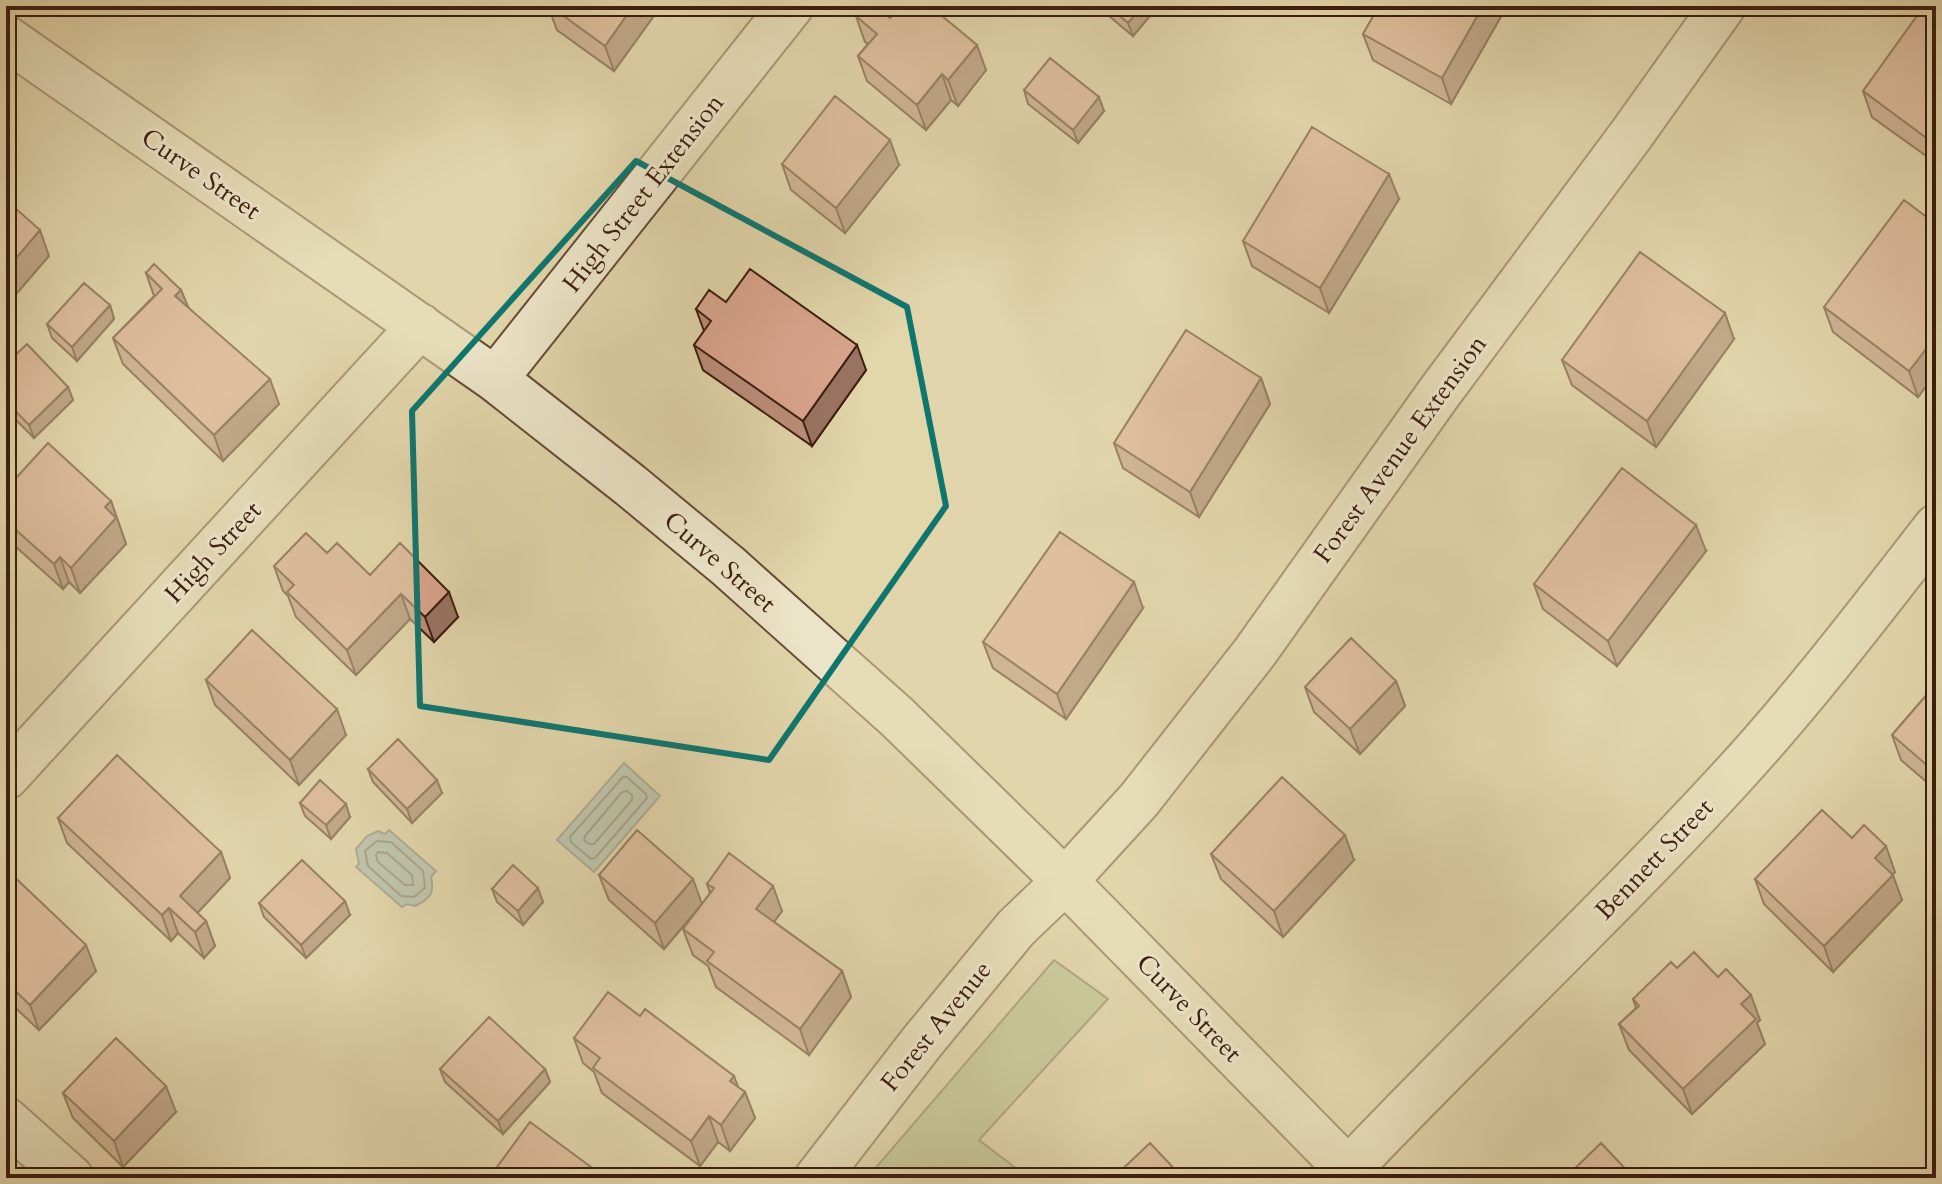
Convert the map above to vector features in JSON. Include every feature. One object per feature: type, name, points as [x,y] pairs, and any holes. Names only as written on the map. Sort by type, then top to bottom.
[{"type":"street","name":"High Street Extension","points":[[495,379],[791,6]]},
{"type":"street","name":"Forest Avenue Extension","points":[[1065,881],[1139,800],[1255,652],[1439,393],[1723,6]]},
{"type":"street","name":"Curve Street","points":[[6,38],[495,379],[728,566],[897,717],[1065,881],[1352,1174]]},
{"type":"street","name":"High Street","points":[[6,777],[420,326]]},
{"type":"street","name":"Bennett Street","points":[[1352,1174],[1731,779],[1807,693],[1936,527]]},
{"type":"street","name":"Forest Avenue","points":[[817,1178],[922,1042],[1016,928],[1065,881]]},
{"type":"street","points":[[6,1120],[71,1178]]},
{"type":"highlighted area","points":[[636,161],[907,307],[946,506],[769,760],[420,706],[412,411]]},
{"type":"green space","points":[[1054,960],[1108,999],[979,1140],[1029,1178],[867,1178]]},
{"type":"water","points":[[624,763],[660,796],[594,872],[557,840]]},
{"type":"water","points":[[389,830],[436,871],[431,877],[430,895],[415,906],[407,904],[402,907],[356,867],[359,864],[356,849],[367,836],[378,831],[385,834]]},
{"type":"building","points":[[550,6],[633,6],[605,46]]},
{"type":"building","points":[[864,6],[875,6],[890,18],[900,6],[930,6],[977,45],[948,80],[942,74],[917,105],[858,56],[877,34],[856,16]]},
{"type":"building","points":[[1108,6],[1142,6],[1128,23]]},
{"type":"building","points":[[1379,6],[1483,6],[1442,78],[1363,34]]},
{"type":"building","points":[[1924,6],[1936,6],[1936,145],[1863,91]]},
{"type":"building","points":[[1050,58],[1099,97],[1073,130],[1024,90]]},
{"type":"building","points":[[835,96],[890,140],[836,208],[782,164]]},
{"type":"building","points":[[1312,127],[1389,174],[1320,288],[1243,241]]},
{"type":"building","points":[[6,200],[40,230],[6,270]]},
{"type":"building","points":[[1904,200],[1936,224],[1936,336],[1909,371],[1824,307]]},
{"type":"building","points":[[1640,252],[1725,313],[1647,421],[1562,360]]},
{"type":"building","points":[[154,264],[181,290],[175,296],[270,379],[214,435],[113,338],[162,289],[146,273]]},
{"type":"building","points":[[750,269],[857,345],[803,421],[694,345],[711,321],[696,309],[709,290],[726,302]]},
{"type":"building","points":[[84,283],[110,305],[72,347],[47,324]]},
{"type":"building","points":[[1186,330],[1261,378],[1190,492],[1114,443]]},
{"type":"building","points":[[27,344],[68,387],[29,425],[6,401],[6,364]]},
{"type":"building","points":[[48,443],[111,501],[105,507],[116,518],[71,568],[60,557],[54,564],[6,521],[6,489]]},
{"type":"building","points":[[1622,468],[1696,525],[1608,641],[1534,584]]},
{"type":"building","points":[[1060,532],[1134,582],[1057,694],[983,642]]},
{"type":"building","points":[[306,533],[327,553],[337,543],[370,575],[400,543],[449,592],[425,617],[401,594],[347,650],[287,592],[294,585],[274,566]]},
{"type":"building","points":[[252,630],[337,709],[290,760],[206,680]]},
{"type":"building","points":[[1351,638],[1396,681],[1350,729],[1305,687]]},
{"type":"building","points":[[1936,684],[1936,773],[1892,735]]},
{"type":"building","points":[[398,739],[437,780],[407,809],[368,769]]},
{"type":"building","points":[[117,755],[221,852],[180,896],[206,921],[195,932],[169,908],[162,915],[58,818]]},
{"type":"building","points":[[1282,777],[1345,835],[1274,911],[1211,854]]},
{"type":"building","points":[[320,780],[346,804],[326,825],[300,803]]},
{"type":"building","points":[[1822,810],[1852,838],[1864,825],[1886,846],[1875,858],[1893,875],[1824,946],[1755,879]]},
{"type":"building","points":[[637,830],[693,879],[655,923],[599,875]]},
{"type":"building","points":[[729,853],[773,886],[756,909],[842,971],[800,1029],[707,961],[714,952],[683,929],[714,888],[707,884]]},
{"type":"building","points":[[302,860],[345,901],[301,945],[259,903]]},
{"type":"building","points":[[513,865],[538,888],[518,911],[492,889]]},
{"type":"building","points":[[6,869],[86,945],[30,1005],[6,982]]},
{"type":"building","points":[[1694,952],[1718,977],[1726,969],[1751,995],[1741,1004],[1756,1019],[1683,1089],[1619,1024],[1639,1006],[1633,999],[1671,962],[1677,968]]},
{"type":"building","points":[[608,992],[640,1016],[645,1009],[734,1076],[730,1081],[745,1092],[721,1125],[709,1116],[691,1141],[593,1068],[600,1058],[574,1038]]},
{"type":"building","points":[[489,1017],[545,1069],[498,1121],[440,1069]]},
{"type":"building","points":[[116,1038],[166,1086],[114,1141],[63,1093]]},
{"type":"building","points":[[530,1122],[606,1178],[489,1178]]},
{"type":"building","points":[[1150,1143],[1183,1178],[1113,1178]]},
{"type":"building","points":[[1601,1143],[1634,1178],[1565,1178]]}]
